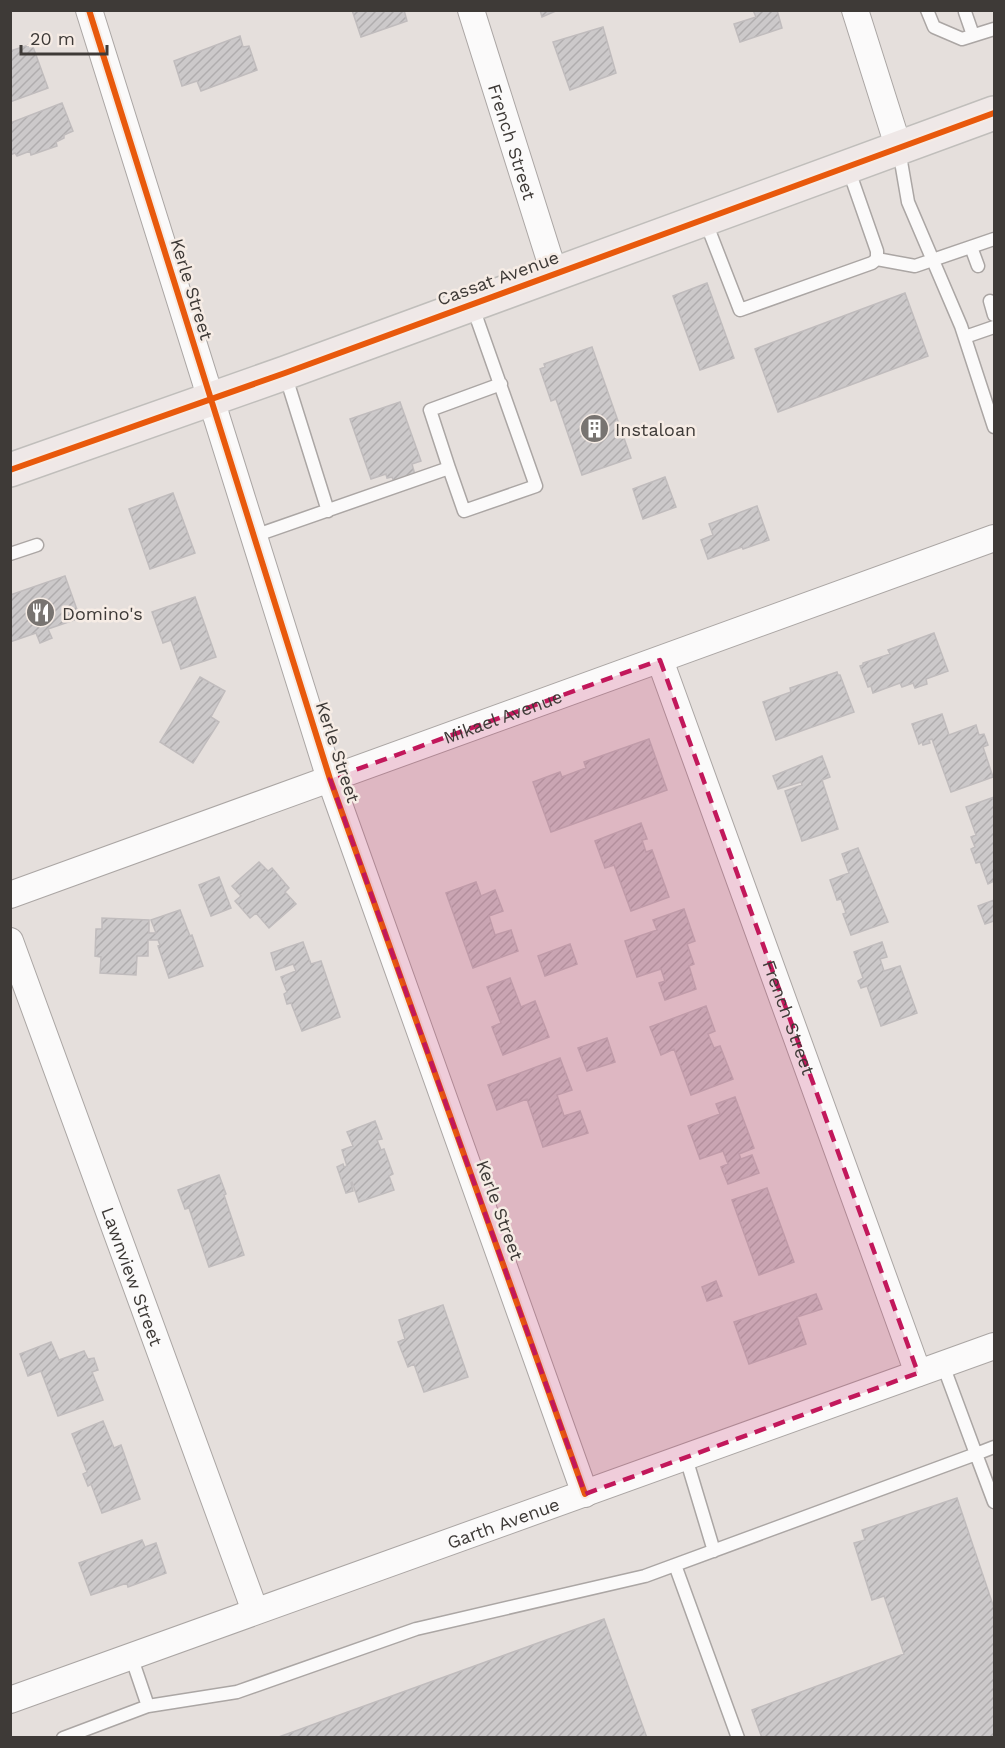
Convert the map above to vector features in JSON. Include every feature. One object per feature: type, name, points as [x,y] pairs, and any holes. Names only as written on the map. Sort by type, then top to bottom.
[{"type":"main road","name":"Cassat Avenue","points":[[10,470],[212,400],[994,113]]},
{"type":"street","name":"Kerle Street","points":[[89,10],[330,779],[585,1494]]},
{"type":"street","name":"French Street","points":[[471,10],[554,273]]},
{"type":"street","points":[[855,10],[899,149]]},
{"type":"street","name":"Mikael Avenue","points":[[10,895],[994,540]]},
{"type":"street","name":"French Street","points":[[660,660],[918,1373]]},
{"type":"street","name":"Lawnview Street","points":[[10,941],[255,1611]]},
{"type":"street","name":"Garth Avenue","points":[[10,1701],[994,1346]]},
{"type":"lane","points":[[927,10],[934,27],[962,39],[994,29]]},
{"type":"lane","points":[[965,12],[973,35]]},
{"type":"lane","points":[[899,149],[908,202],[965,337],[994,427]]},
{"type":"lane","points":[[847,167],[877,251],[877,259]]},
{"type":"lane","points":[[705,219],[740,310],[872,263],[877,259],[915,266],[994,239]]},
{"type":"lane","points":[[971,247],[978,266]]},
{"type":"lane","points":[[990,301],[994,315]]},
{"type":"lane","points":[[471,304],[501,384],[537,486],[464,511],[430,410],[501,384]]},
{"type":"lane","points":[[965,337],[994,327]]},
{"type":"lane","points":[[285,373],[328,511]]},
{"type":"lane","points":[[254,536],[449,468]]},
{"type":"lane","points":[[10,554],[37,545]]},
{"type":"lane","points":[[943,1365],[994,1502]]},
{"type":"lane","points":[[63,1737],[148,1706],[237,1692],[416,1629],[645,1576],[994,1447]]},
{"type":"lane","points":[[686,1458],[714,1551]]},
{"type":"lane","points":[[675,1565],[738,1737]]},
{"type":"lane","points":[[130,1656],[148,1706]]},
{"type":"highlighted area","points":[[660,660],[918,1373],[585,1494],[330,779]]},
{"type":"building","points":[[352,10],[404,10],[407,21],[361,37]]},
{"type":"building","points":[[540,10],[558,10],[542,17]]},
{"type":"building","points":[[753,10],[777,10],[782,28],[740,42],[734,24],[756,17]]},
{"type":"building","points":[[603,27],[616,73],[570,90],[553,42]]},
{"type":"building","points":[[240,36],[243,47],[249,46],[257,70],[201,91],[197,81],[182,86],[174,61]]},
{"type":"building","points":[[32,44],[48,88],[10,102],[10,51]]},
{"type":"building","points":[[62,103],[73,131],[56,142],[57,146],[31,155],[30,151],[17,156],[15,153],[10,155],[10,123]]},
{"type":"building","points":[[707,283],[734,358],[700,370],[673,296]]},
{"type":"building","points":[[905,293],[928,356],[778,412],[755,349]]},
{"type":"building","name":"Instaloan","points":[[592,347],[631,458],[582,475],[556,399],[551,401],[540,369],[545,367],[544,364]]},
{"type":"building","points":[[400,402],[421,461],[412,464],[415,475],[394,482],[392,477],[387,478],[386,474],[371,479],[350,419]]},
{"type":"building","points":[[665,477],[676,507],[643,519],[633,489]]},
{"type":"building","points":[[173,493],[195,553],[150,569],[129,509]]},
{"type":"building","points":[[757,506],[769,540],[708,559],[701,540],[713,535],[709,524]]},
{"type":"building","points":[[65,576],[80,618],[48,629],[52,638],[40,643],[36,633],[10,642],[10,595]]},
{"type":"building","points":[[195,597],[216,657],[181,669],[171,640],[163,643],[152,612]]},
{"type":"building","points":[[934,633],[948,671],[926,679],[927,684],[915,688],[913,683],[902,687],[900,683],[873,693],[871,686],[868,687],[860,666],[863,663],[890,654],[888,650]]},
{"type":"building","points":[[837,672],[854,712],[776,740],[763,702],[791,692],[790,688]]},
{"type":"building","points":[[200,677],[225,691],[211,717],[219,722],[193,763],[160,742]]},
{"type":"building","points":[[942,714],[949,735],[976,725],[979,735],[984,734],[988,745],[983,747],[993,777],[951,792],[932,739],[929,740],[930,743],[919,744],[912,724]]},
{"type":"building","points":[[649,739],[667,790],[551,832],[533,782],[560,772],[562,777],[586,768],[584,762]]},
{"type":"building","points":[[822,756],[830,777],[822,780],[838,829],[802,841],[785,791],[802,785],[801,782],[778,789],[773,776]]},
{"type":"building","points":[[994,797],[994,881],[988,884],[980,862],[976,863],[971,849],[975,847],[971,837],[976,835],[966,807]]},
{"type":"building","points":[[641,823],[647,839],[642,840],[646,852],[652,850],[669,897],[631,911],[614,865],[605,868],[595,841]]},
{"type":"building","points":[[858,848],[888,922],[851,935],[843,914],[846,913],[841,899],[837,900],[830,880],[849,873],[842,854]]},
{"type":"building","points":[[259,862],[268,871],[272,868],[289,888],[285,892],[296,904],[269,928],[256,913],[250,918],[235,901],[241,896],[232,886]]},
{"type":"building","points":[[219,877],[231,908],[211,916],[199,885]]},
{"type":"building","points":[[476,882],[481,896],[495,890],[503,911],[489,916],[495,935],[511,930],[518,951],[473,968],[446,893]]},
{"type":"building","points":[[994,900],[994,921],[985,924],[978,906]]},
{"type":"building","points":[[684,909],[695,941],[687,944],[694,964],[689,966],[696,989],[665,1000],[659,983],[665,981],[661,969],[637,977],[625,941],[657,930],[653,920]]},
{"type":"building","points":[[180,910],[203,966],[169,978],[158,940],[148,940],[148,956],[137,956],[136,975],[100,973],[101,957],[95,956],[96,929],[102,929],[102,918],[149,920],[149,933],[156,933],[151,920]]},
{"type":"building","points":[[303,942],[311,964],[321,961],[340,1017],[302,1031],[291,1003],[287,1004],[284,994],[287,992],[281,977],[296,971],[293,964],[276,970],[271,953]]},
{"type":"building","points":[[882,942],[887,957],[880,959],[884,971],[900,966],[917,1013],[881,1026],[867,986],[861,988],[858,981],[863,978],[854,952]]},
{"type":"building","points":[[570,944],[577,964],[545,976],[538,956]]},
{"type":"building","points":[[510,978],[521,1007],[535,1001],[549,1037],[503,1055],[492,1027],[501,1023],[487,987]]},
{"type":"building","points":[[706,1006],[715,1031],[708,1034],[714,1048],[720,1046],[733,1079],[691,1095],[674,1049],[661,1055],[650,1027]]},
{"type":"building","points":[[607,1038],[615,1062],[587,1071],[578,1048]]},
{"type":"building","points":[[560,1058],[572,1090],[557,1095],[564,1116],[580,1111],[588,1133],[543,1147],[527,1099],[497,1110],[488,1085]]},
{"type":"building","points":[[735,1097],[754,1148],[739,1154],[741,1159],[752,1155],[759,1173],[728,1184],[721,1167],[728,1164],[723,1151],[700,1159],[688,1126],[720,1114],[716,1104]]},
{"type":"building","points":[[375,1121],[382,1139],[377,1140],[381,1150],[384,1149],[393,1174],[389,1176],[394,1190],[359,1202],[352,1182],[353,1191],[346,1193],[337,1167],[343,1164],[344,1167],[347,1166],[342,1150],[353,1146],[347,1132]]},
{"type":"building","points":[[219,1175],[244,1255],[209,1267],[189,1208],[185,1209],[178,1190]]},
{"type":"building","points":[[767,1188],[794,1262],[759,1275],[732,1200]]},
{"type":"building","points":[[716,1281],[722,1296],[707,1301],[702,1287]]},
{"type":"building","points":[[816,1294],[822,1309],[797,1317],[806,1344],[749,1364],[734,1322]]},
{"type":"building","points":[[443,1305],[468,1377],[424,1392],[414,1364],[408,1367],[398,1342],[405,1339],[399,1320]]},
{"type":"building","points":[[51,1342],[59,1360],[84,1351],[88,1359],[94,1358],[98,1370],[92,1372],[103,1400],[58,1416],[41,1371],[28,1376],[20,1354]]},
{"type":"building","points":[[103,1421],[114,1448],[121,1445],[140,1499],[102,1513],[91,1484],[88,1486],[83,1474],[87,1472],[72,1434]]},
{"type":"building","points":[[957,1498],[994,1608],[994,1738],[762,1738],[752,1710],[904,1654],[884,1596],[872,1600],[854,1543],[865,1540],[862,1530]]},
{"type":"building","points":[[142,1540],[145,1547],[156,1543],[166,1573],[128,1587],[127,1583],[91,1595],[79,1563]]},
{"type":"building","points":[[604,1619],[647,1738],[276,1738]]},
{"type":"cycle path","points":[[89,10],[330,779],[585,1494]]},
{"type":"cycle path","points":[[10,470],[285,373],[994,113]]},
{"type":"place","name":"Instaloan","points":[[594,429]]},
{"type":"place","name":"Domino's","points":[[41,613]]}]
